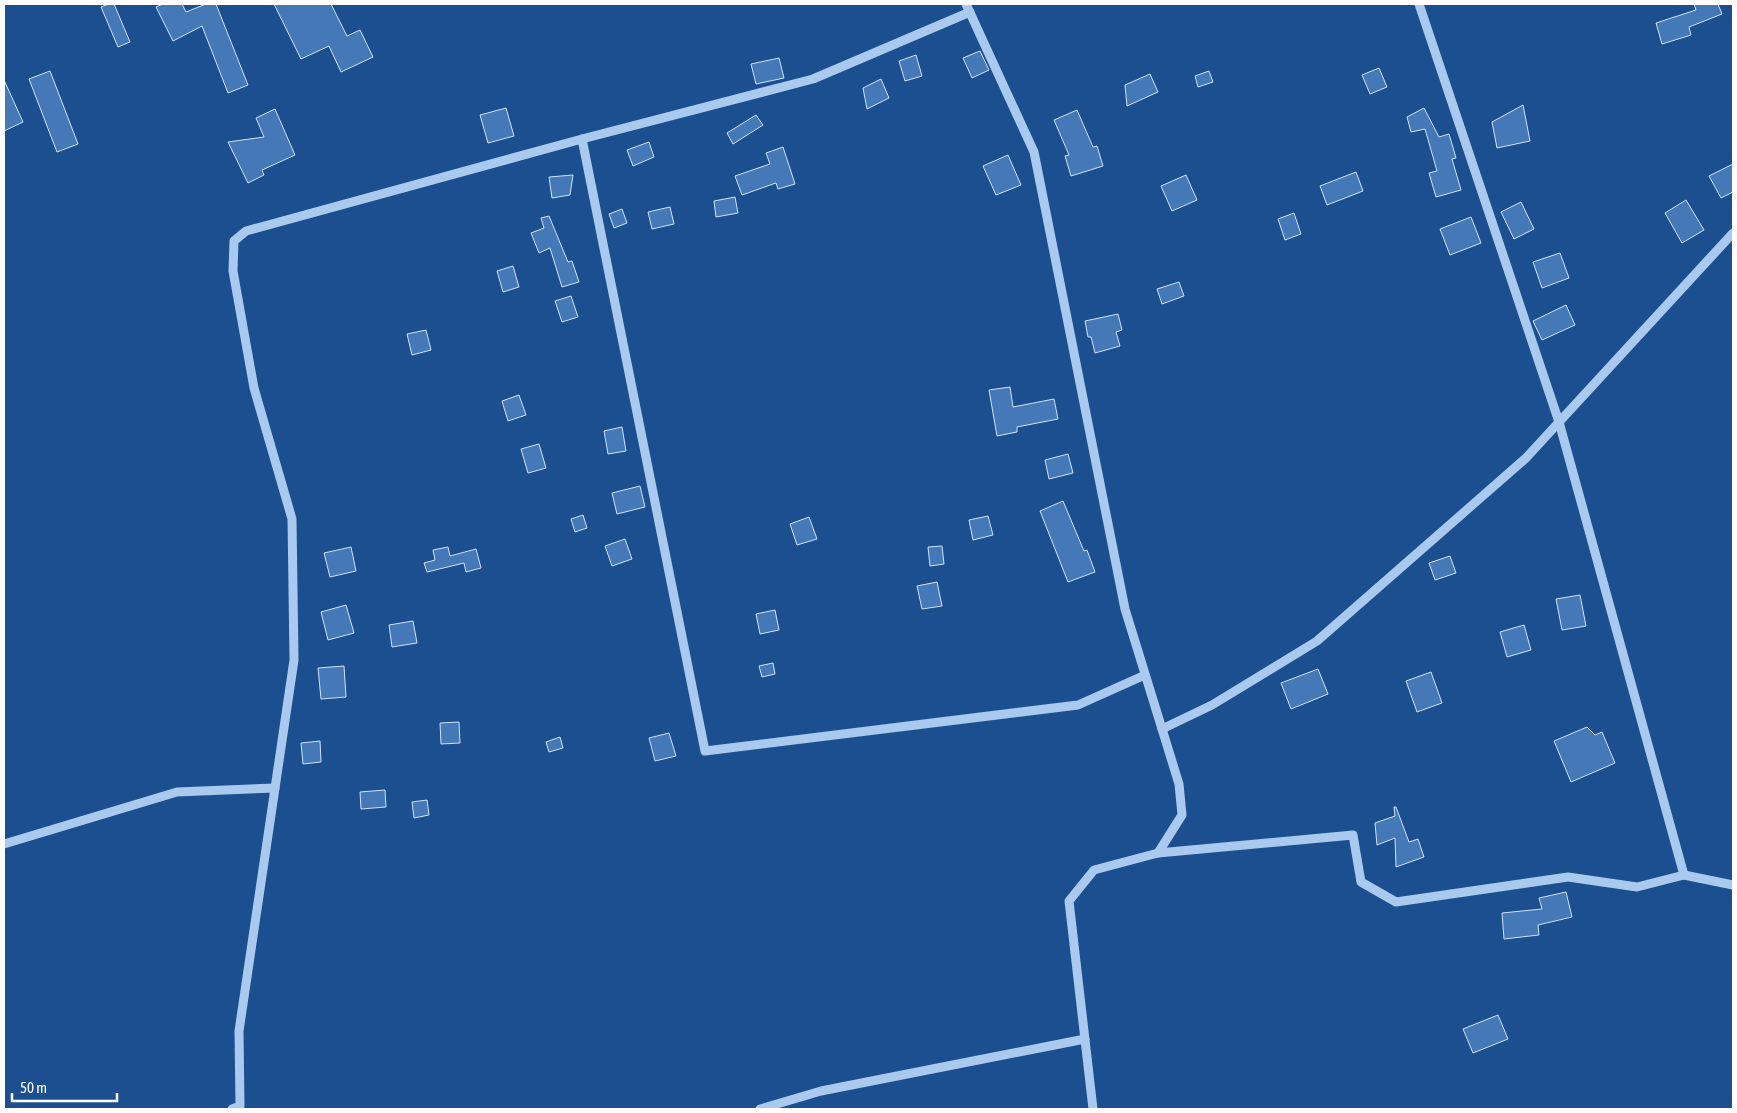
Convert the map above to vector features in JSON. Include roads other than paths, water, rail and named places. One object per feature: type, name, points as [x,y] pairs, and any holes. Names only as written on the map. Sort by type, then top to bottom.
[{"type":"street","points":[[1419,4],[1559,422],[1684,875]]},
{"type":"street","points":[[232,1109],[240,1106],[239,1031],[294,660],[292,519],[254,388],[233,271],[234,241],[246,231],[813,78],[968,8],[1034,152],[1125,609],[1179,784],[1182,815],[1158,853]]},
{"type":"street","points":[[582,139],[705,751],[1078,705],[1145,675]]},
{"type":"street","points":[[1162,729],[1212,705],[1317,641],[1526,458],[1733,233]]},
{"type":"street","points":[[4,844],[177,792],[275,788]]},
{"type":"street","points":[[1094,1109],[1069,902],[1094,870],[1158,853],[1353,834],[1361,882],[1396,902],[1568,877],[1637,887],[1684,875],[1733,885]]},
{"type":"street","points":[[760,1109],[821,1091],[1085,1039]]}]
